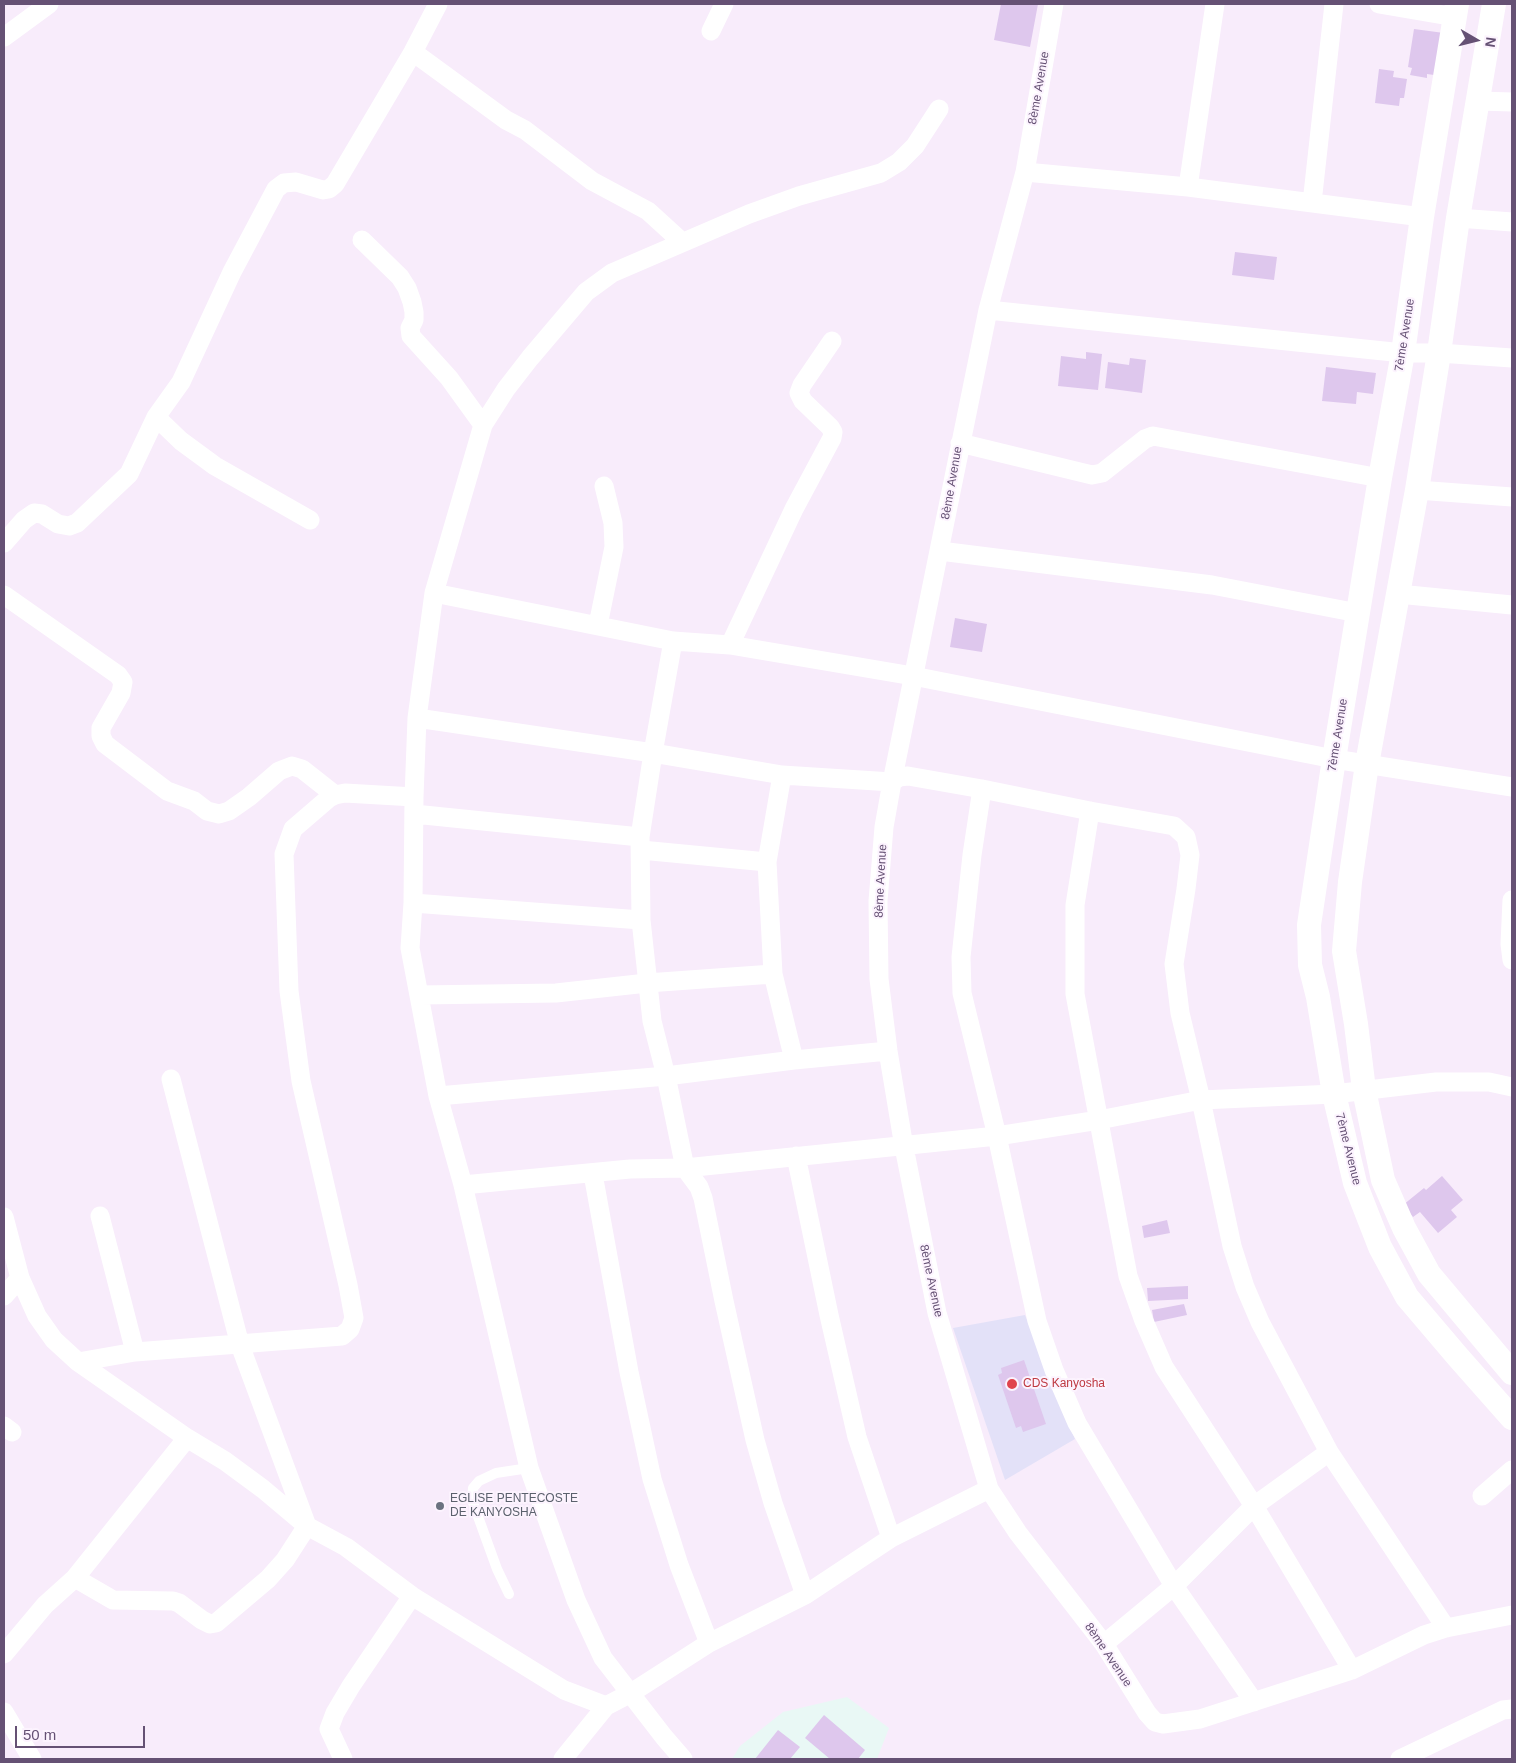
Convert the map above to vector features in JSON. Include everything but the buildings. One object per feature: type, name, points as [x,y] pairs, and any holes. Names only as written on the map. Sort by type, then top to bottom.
[{"type":"street","points":[[4,37],[49,4]]},
{"type":"street","points":[[4,543],[24,520],[34,513],[42,514],[58,524],[69,526],[77,523],[129,474],[156,417],[180,382],[232,272],[276,189],[284,183],[296,182],[323,190],[330,189],[335,184],[413,52],[438,4]]},
{"type":"street","points":[[711,31],[724,4]]},
{"type":"street","name":"8ème Avenue","points":[[1054,4],[1025,172],[988,310],[892,782],[884,827],[878,901],[879,979],[888,1051],[904,1147],[937,1313],[989,1489],[1018,1533],[1104,1644],[1147,1713],[1155,1722],[1163,1724],[1200,1719],[1254,1702]]},
{"type":"street","points":[[1188,187],[1215,4]]},
{"type":"street","points":[[1312,203],[1334,4]]},
{"type":"street","points":[[1379,4],[1456,10]]},
{"type":"street","points":[[1494,4],[1458,218],[1417,490],[1367,764],[1350,882],[1344,951],[1364,1090],[1383,1180],[1404,1228],[1429,1274],[1512,1373]]},
{"type":"street","name":"7ème Avenue","points":[[1456,10],[1422,217],[1403,353],[1380,478],[1334,759],[1309,925],[1310,964],[1318,997],[1334,1094],[1355,1183],[1380,1247],[1407,1297],[1512,1418]]},
{"type":"street","points":[[413,52],[506,120],[525,130],[592,181],[648,211],[682,242]]},
{"type":"street","points":[[1478,101],[1512,102]]},
{"type":"street","points":[[683,1759],[658,1730],[603,1658],[576,1600],[529,1468],[463,1185],[438,1096],[410,948],[413,903],[417,718],[434,593],[483,425],[506,389],[530,358],[586,292],[612,273],[749,214],[799,196],[881,173],[899,162],[915,146],[939,109]]},
{"type":"street","points":[[1025,172],[1188,187],[1422,217]]},
{"type":"street","points":[[1458,218],[1512,222]]},
{"type":"street","points":[[362,240],[400,277],[407,288],[414,312],[414,320],[410,328],[411,336],[449,378],[483,425]]},
{"type":"street","points":[[988,310],[1403,353],[1439,353],[1512,358]]},
{"type":"street","points":[[730,645],[794,509],[832,438],[833,432],[830,427],[803,401],[799,393],[802,385],[832,341]]},
{"type":"street","points":[[156,417],[182,441],[215,466],[310,520]]},
{"type":"street","points":[[960,443],[1092,475],[1102,473],[1145,439],[1159,436],[1380,478]]},
{"type":"street","points":[[598,625],[614,547],[614,523],[604,486]]},
{"type":"street","points":[[1417,490],[1512,497]]},
{"type":"street","points":[[940,551],[1212,585],[1358,612]]},
{"type":"street","points":[[434,593],[673,641],[730,645],[913,676],[1334,759],[1512,787]]},
{"type":"street","points":[[1398,594],[1512,605]]},
{"type":"street","points":[[4,595],[118,675],[123,682],[121,693],[101,728],[101,736],[105,744],[167,791],[194,801],[207,811],[219,814],[229,811],[249,797],[278,770],[292,766],[302,769],[336,795]]},
{"type":"street","points":[[673,641],[652,753],[640,843],[641,920],[652,1021],[666,1076],[684,1168],[699,1187],[704,1198],[724,1301],[755,1440],[773,1503],[805,1595]]},
{"type":"street","points":[[417,718],[652,753],[782,775],[892,782],[904,776],[982,788],[1090,811],[1174,826],[1186,837],[1190,855],[1174,964],[1180,1013],[1201,1100],[1232,1246],[1244,1287],[1260,1322],[1329,1452],[1446,1628]]},
{"type":"street","points":[[782,775],[767,862],[773,974],[794,1060]]},
{"type":"street","points":[[982,788],[972,855],[962,957],[962,993],[997,1136],[1037,1321],[1054,1370],[1076,1423],[1174,1586],[1254,1702],[1352,1670],[1424,1635],[1446,1628],[1512,1615]]},
{"type":"street","points":[[78,1362],[135,1352],[342,1336],[350,1329],[354,1318],[301,1081],[289,991],[284,854],[293,829],[329,798],[345,793],[640,843],[767,862]]},
{"type":"street","points":[[1090,811],[1075,905],[1075,994],[1128,1276],[1144,1321],[1164,1367],[1254,1506],[1352,1670]]},
{"type":"street","points":[[1511,949],[1512,900]]},
{"type":"street","points":[[413,903],[641,920]]},
{"type":"street","points":[[420,995],[556,993],[647,983],[773,974]]},
{"type":"street","points":[[438,1096],[666,1076],[794,1060],[888,1051]]},
{"type":"street","points":[[171,1079],[240,1345],[307,1526]]},
{"type":"street","points":[[463,1185],[630,1169],[684,1168],[904,1147],[997,1136],[1099,1120],[1201,1100],[1334,1094],[1436,1082],[1489,1082],[1512,1087]]},
{"type":"street","points":[[796,1156],[857,1437],[891,1538]]},
{"type":"street","points":[[593,1174],[628,1372],[652,1479],[679,1565],[710,1642]]},
{"type":"street","points":[[100,1216],[135,1352]]},
{"type":"street","points":[[4,1217],[20,1278],[37,1316],[54,1340],[78,1362],[187,1438],[225,1461],[263,1489],[307,1526],[346,1547],[412,1596],[564,1690],[606,1706]]},
{"type":"street","points":[[4,1296],[20,1278]]},
{"type":"street","points":[[4,1654],[44,1605],[75,1578],[187,1438]]},
{"type":"street","points":[[1104,1644],[1174,1586],[1254,1506],[1329,1452]]},
{"type":"street","points":[[1482,1496],[1512,1470]]},
{"type":"street","points":[[563,1759],[606,1706],[631,1693],[710,1642],[805,1595],[891,1538],[989,1489]]},
{"type":"street","points":[[75,1578],[113,1600],[174,1601],[202,1620],[210,1624],[216,1623],[268,1579],[284,1560],[307,1526]]},
{"type":"street","points":[[343,1759],[329,1728],[335,1713],[412,1596]]},
{"type":"street","points":[[1400,1759],[1503,1710],[1512,1709]]},
{"type":"street","points":[[4,1712],[32,1759]]},
{"type":"lane","points":[[509,1594],[496,1570],[472,1500],[473,1488],[479,1481],[496,1473],[529,1468]]},
{"type":"shaded area","name":"CDS Kanyosha","points":[[1025,1315],[1075,1439],[1005,1480],[953,1328]]},
{"type":"shaded area","points":[[847,1697],[889,1728],[877,1759],[732,1759],[740,1746],[783,1712]]},
{"type":"place","name":"CDS Kanyosha","points":[[1012,1384]]},
{"type":"place","name":"EGLISE PENTECOSTE DE KANYOSHA","points":[[440,1506]]}]
